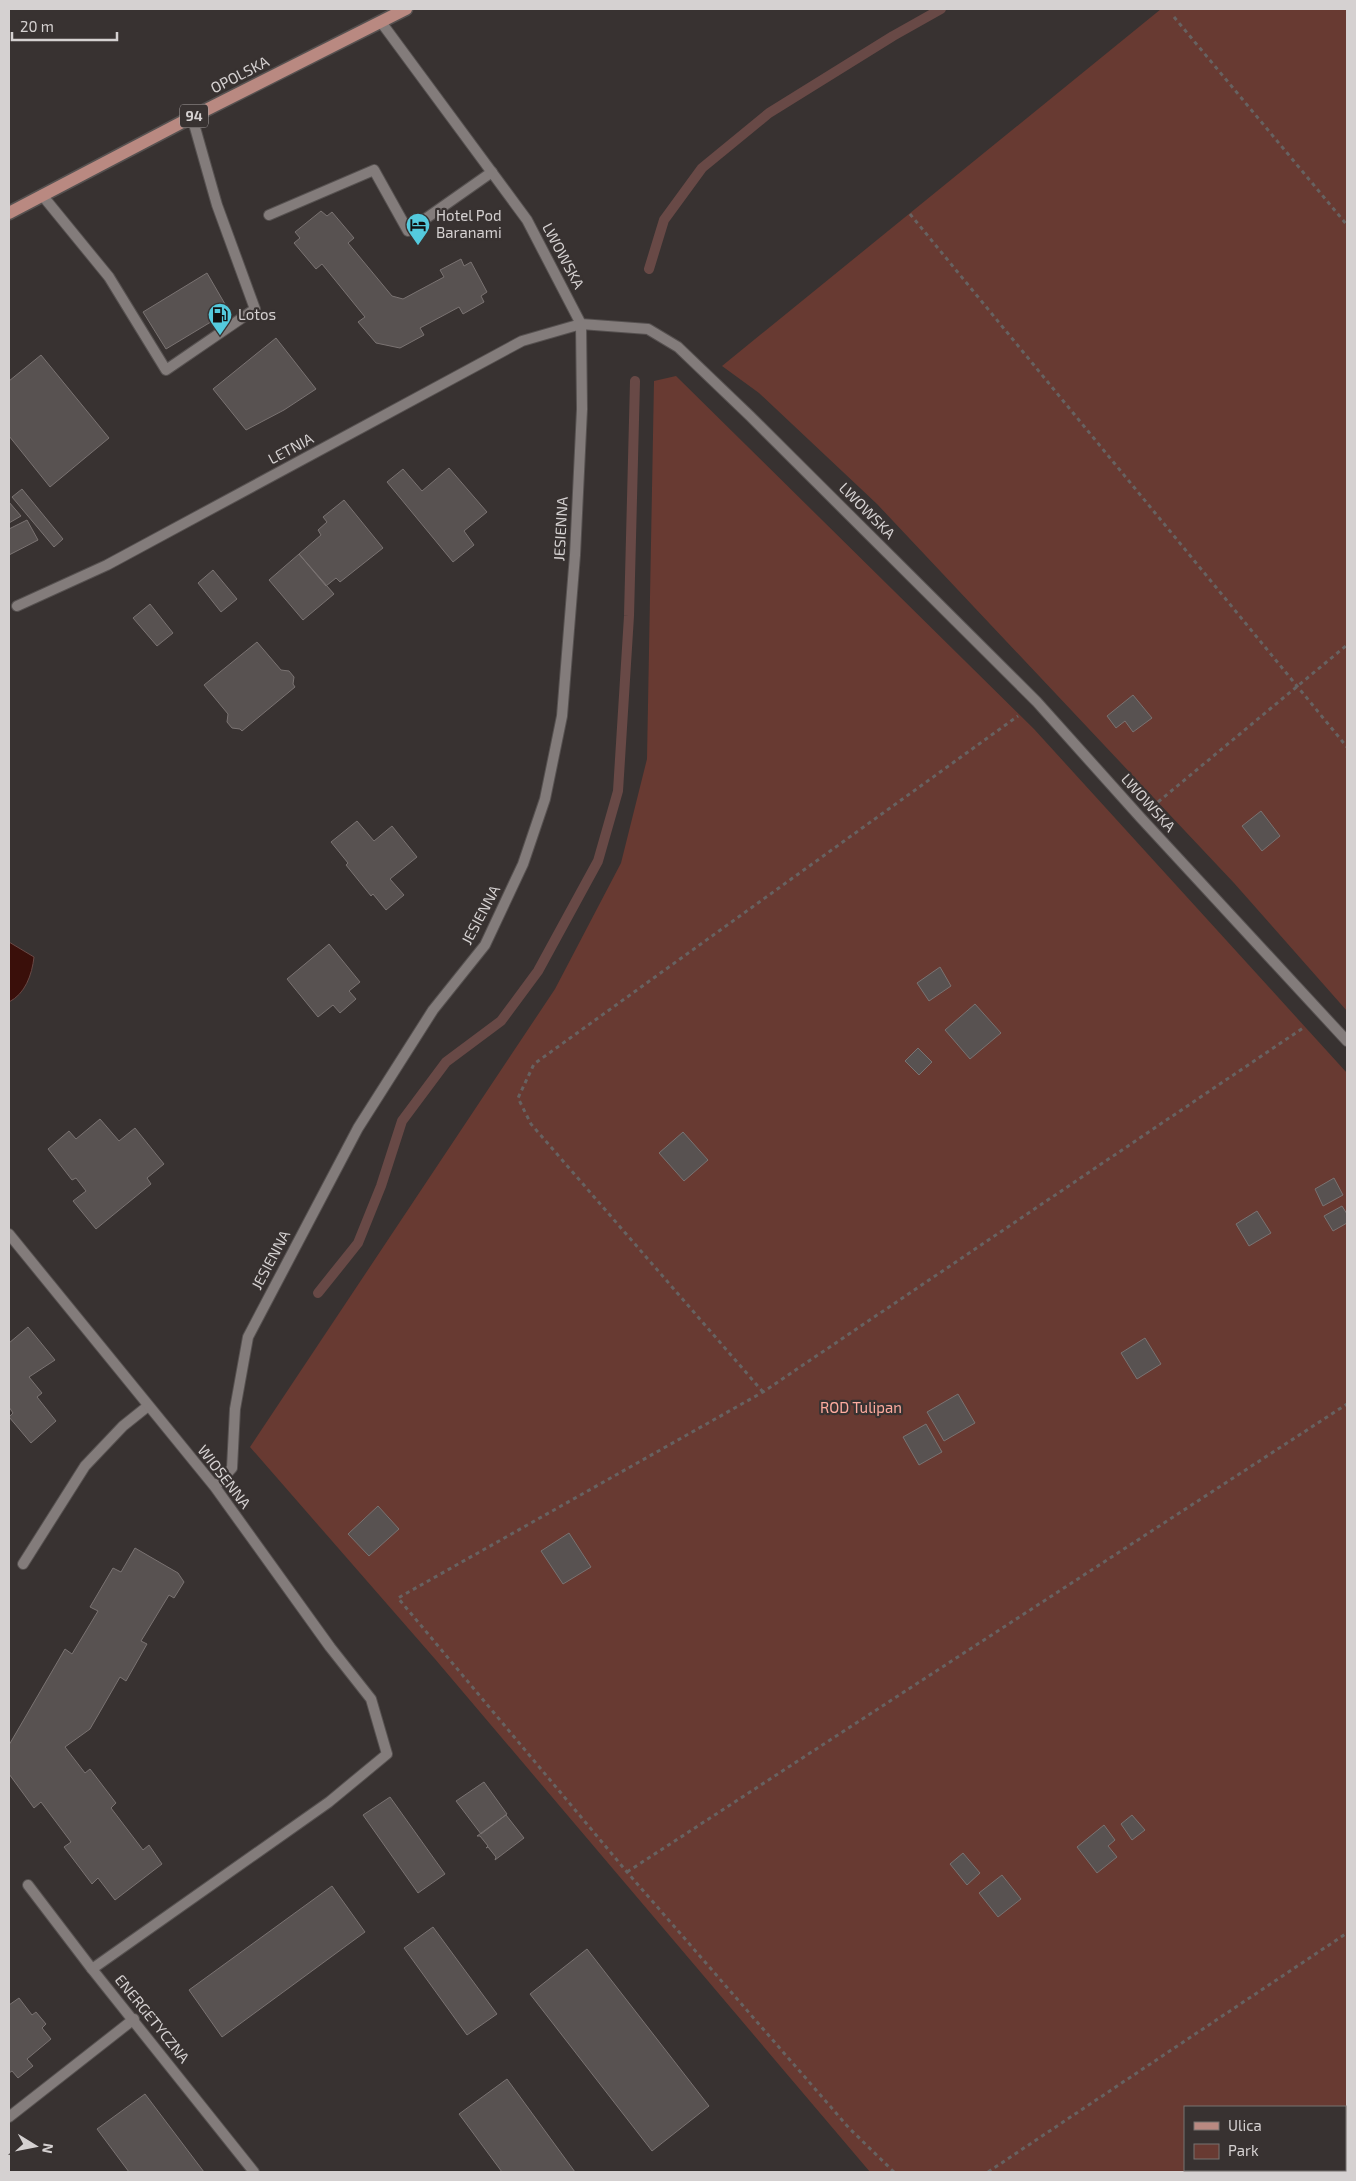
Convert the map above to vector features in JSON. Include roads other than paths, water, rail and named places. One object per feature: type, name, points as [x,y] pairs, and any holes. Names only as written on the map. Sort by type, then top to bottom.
[{"type":"main road","name":"OPOLSKA","points":[[9,213],[192,117],[406,9]]},
{"type":"street","name":"LWOWSKA","points":[[381,22],[527,220],[581,324],[648,329],[678,347],[750,416],[1037,702],[1140,817],[1347,1041]]},
{"type":"street","points":[[42,195],[109,277],[166,370],[255,309],[217,205],[192,117]]},
{"type":"street","points":[[269,214],[374,170],[408,230],[492,172]]},
{"type":"street","name":"LETNIA","points":[[17,606],[106,565],[522,341],[581,324]]},
{"type":"street","name":"JESIENNA","points":[[215,1487],[232,1468],[236,1409],[248,1338],[358,1128],[433,1010],[485,945],[523,864],[545,798],[562,716],[575,555],[582,409],[581,324]]},
{"type":"street","name":"WIOSENNA","points":[[9,1234],[215,1487],[330,1647],[371,1699],[387,1754],[329,1802],[92,1968]]},
{"type":"street","points":[[23,1564],[85,1466],[123,1426],[148,1406]]},
{"type":"street","name":"ENERGETYCZNA","points":[[28,1885],[254,2172]]},
{"type":"street","points":[[9,2118],[134,2019]]},
{"type":"waterway","points":[[649,269],[664,220],[702,168],[769,113],[893,36],[941,9]]},
{"type":"waterway","points":[[318,1293],[358,1243],[381,1186],[402,1121],[446,1062],[501,1021],[538,971],[598,861],[618,791],[629,616],[635,381]]},
{"type":"place","name":"Hotel Pod Baranami","points":[[418,246]]},
{"type":"place","name":"Lotos","points":[[220,336]]},
{"type":"park label","name":"ROD Tulipan","points":[[861,1408]]}]
